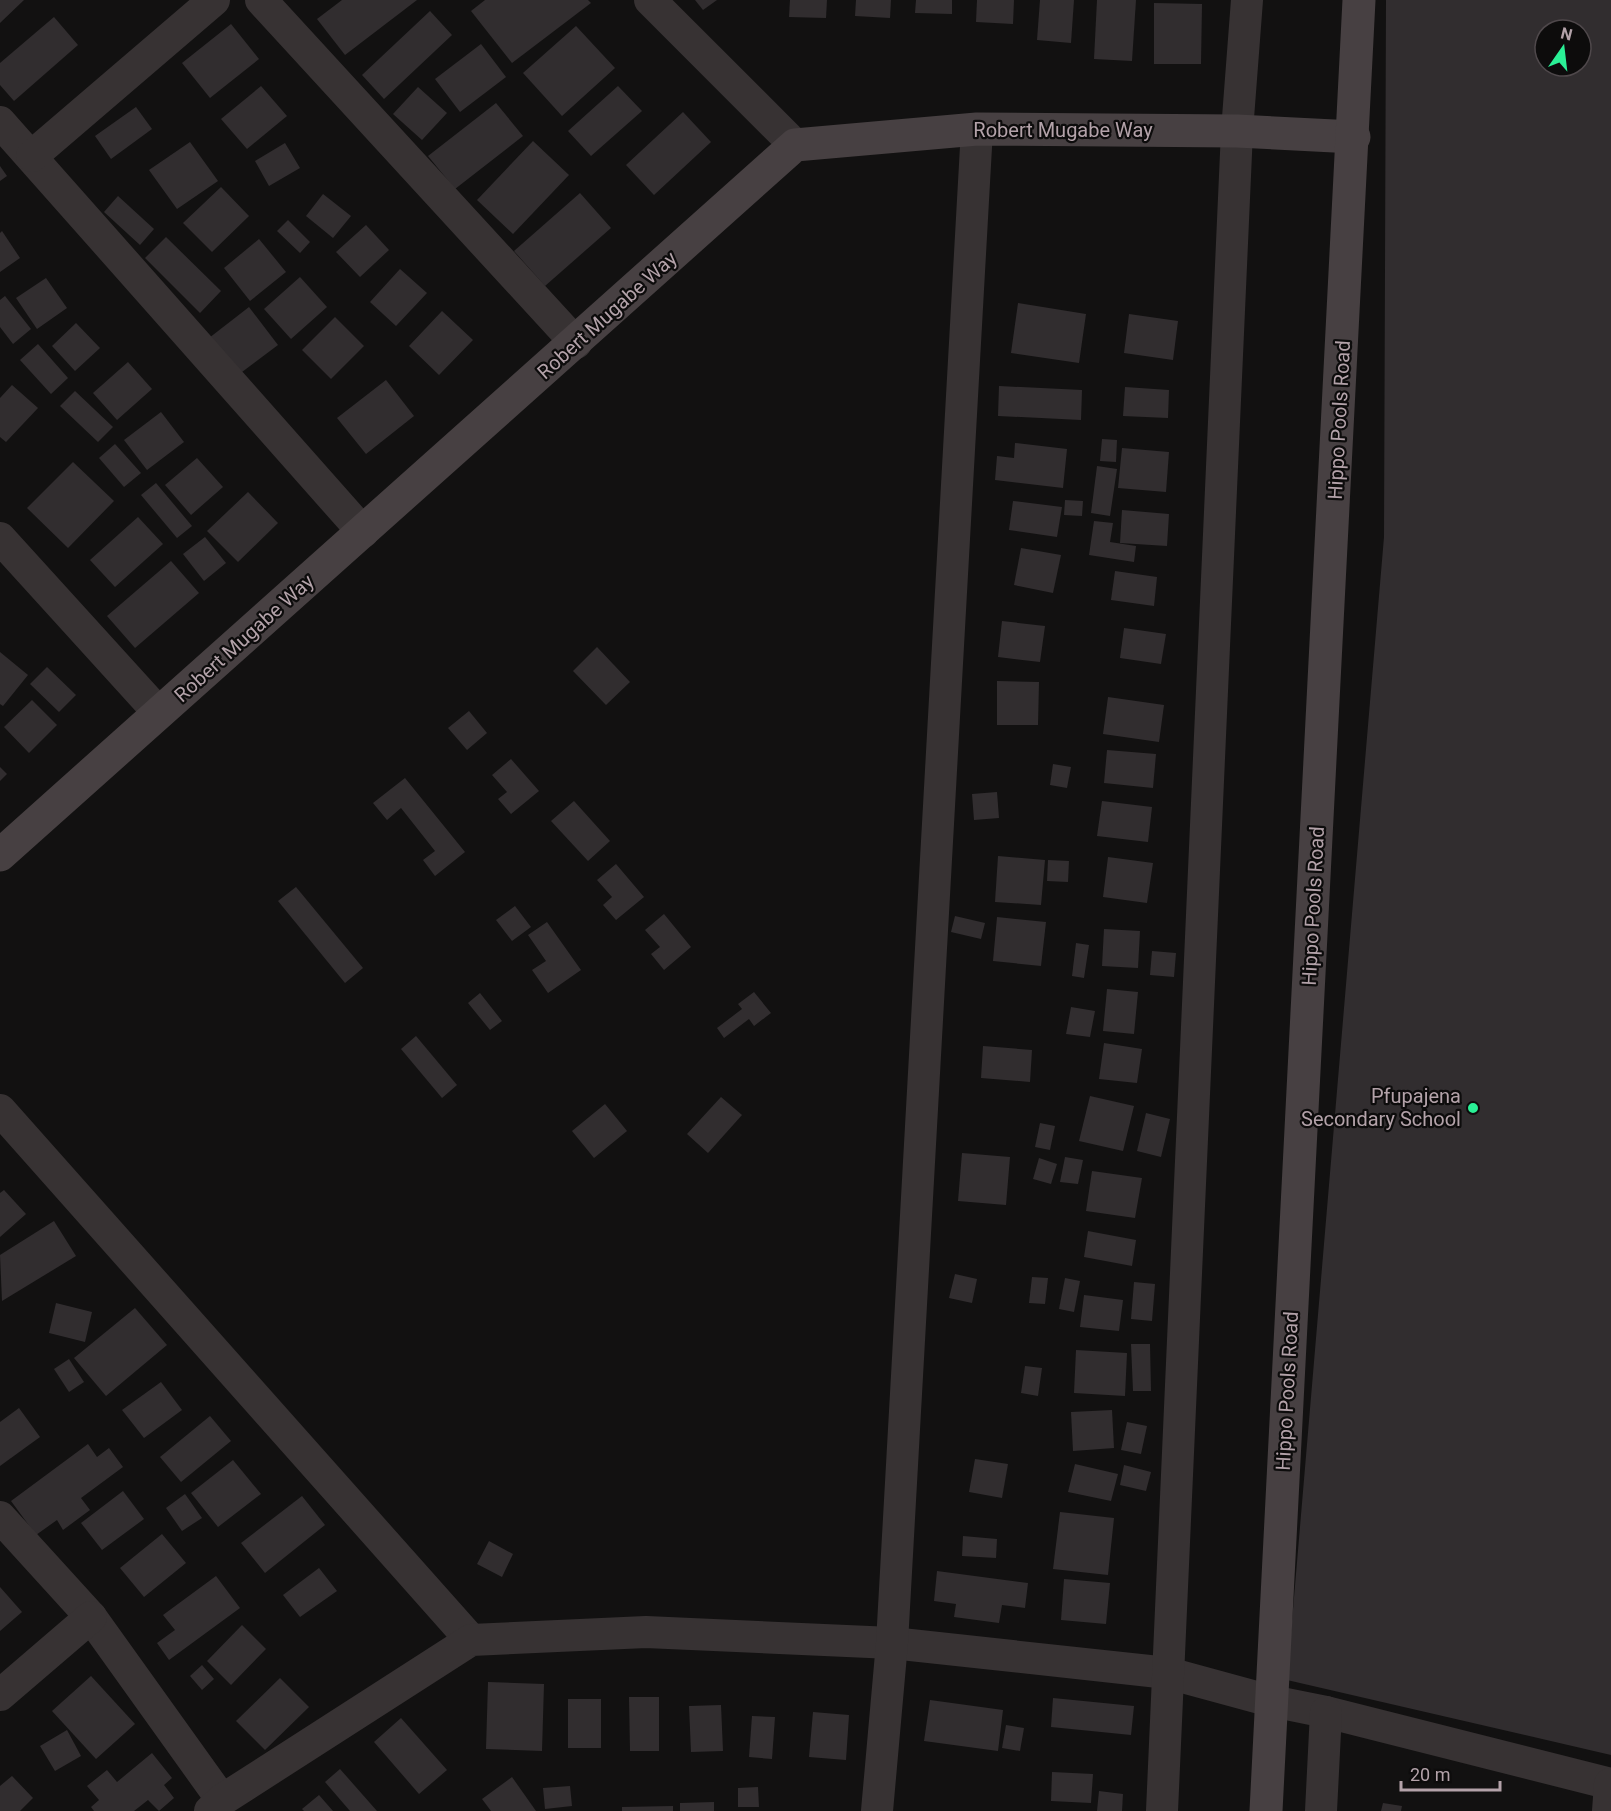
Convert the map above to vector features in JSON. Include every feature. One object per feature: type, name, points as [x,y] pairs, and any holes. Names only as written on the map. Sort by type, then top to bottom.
[{"type":"street","points":[[32,156],[214,0]]},
{"type":"street","points":[[261,0],[576,343]]},
{"type":"street","points":[[650,0],[795,145]]},
{"type":"street","points":[[1162,1811],[1237,130],[1247,0]]},
{"type":"street","name":"Hippo Pools Road","points":[[1266,1811],[1354,137],[1359,0]]},
{"type":"street","points":[[0,122],[363,532]]},
{"type":"street","points":[[877,1811],[892,1643],[977,129]]},
{"type":"street","name":"Robert Mugabe Way","points":[[0,855],[576,343],[795,145],[977,129],[1237,130],[1354,137]]},
{"type":"street","points":[[0,538],[159,713]]},
{"type":"street","points":[[0,1110],[471,1640]]},
{"type":"street","points":[[0,1516],[91,1617],[216,1805],[471,1640],[646,1632],[892,1643],[1168,1673],[1271,1701],[1326,1712],[1611,1784],[1608,1811]]},
{"type":"street","points":[[0,1695],[91,1617]]},
{"type":"street","points":[[1321,1811],[1326,1712]]},
{"type":"building","points":[[0,0],[24,0],[0,23]]},
{"type":"building","points":[[342,0],[417,0],[345,55],[317,19]]},
{"type":"building","points":[[485,0],[588,0],[591,3],[512,63],[471,11]]},
{"type":"building","points":[[695,0],[717,0],[703,10]]},
{"type":"building","points":[[790,0],[827,0],[826,18],[789,17]]},
{"type":"building","points":[[856,0],[891,0],[890,18],[855,16]]},
{"type":"building","points":[[916,0],[952,0],[952,14],[915,13]]},
{"type":"building","points":[[977,0],[1014,0],[1013,24],[976,22]]},
{"type":"building","points":[[1040,0],[1074,0],[1071,43],[1037,40]]},
{"type":"building","points":[[1097,0],[1136,0],[1132,61],[1094,59]]},
{"type":"building","name":"Pfupajena Secondary School","points":[[1386,0],[1611,0],[1611,1755],[1287,1680],[1384,537]]},
{"type":"building","points":[[1154,3],[1202,4],[1201,64],[1154,64]]},
{"type":"building","points":[[430,11],[452,35],[384,99],[362,75]]},
{"type":"building","points":[[54,17],[78,45],[14,101],[0,85],[0,63]]},
{"type":"building","points":[[231,24],[259,59],[210,98],[182,63]]},
{"type":"building","points":[[576,26],[615,68],[562,116],[523,73]]},
{"type":"building","points":[[481,44],[506,77],[460,112],[435,79]]},
{"type":"building","points":[[261,86],[287,116],[247,149],[221,119]]},
{"type":"building","points":[[618,86],[642,111],[591,156],[568,131]]},
{"type":"building","points":[[418,87],[447,113],[422,140],[393,114]]},
{"type":"building","points":[[496,103],[523,136],[455,189],[428,156]]},
{"type":"building","points":[[136,107],[152,129],[111,159],[95,136]]},
{"type":"building","points":[[683,112],[711,142],[654,195],[626,165]]},
{"type":"building","points":[[533,141],[569,175],[513,234],[477,200]]},
{"type":"building","points":[[190,142],[218,181],[177,209],[149,170]]},
{"type":"building","points":[[285,143],[300,168],[269,186],[255,161]]},
{"type":"building","points":[[0,166],[7,176],[0,181]]},
{"type":"building","points":[[221,187],[249,216],[212,252],[183,223]]},
{"type":"building","points":[[580,193],[611,228],[545,286],[514,251]]},
{"type":"building","points":[[323,194],[351,216],[333,238],[306,216]]},
{"type":"building","points":[[118,196],[154,229],[140,245],[104,212]]},
{"type":"building","points":[[288,220],[310,242],[300,253],[277,231]]},
{"type":"building","points":[[366,225],[389,250],[360,277],[336,252]]},
{"type":"building","points":[[2,231],[20,258],[0,272],[0,233]]},
{"type":"building","points":[[166,237],[221,291],[200,313],[145,258]]},
{"type":"building","points":[[259,239],[286,272],[250,301],[224,268]]},
{"type":"building","points":[[400,269],[427,293],[396,326],[370,302]]},
{"type":"building","points":[[300,277],[327,307],[291,339],[264,309]]},
{"type":"building","points":[[46,278],[67,308],[37,329],[16,298]]},
{"type":"building","points":[[5,296],[31,329],[13,344],[0,327],[0,300]]},
{"type":"building","points":[[1018,303],[1086,314],[1079,363],[1011,353]]},
{"type":"building","points":[[249,307],[278,345],[238,375],[209,338]]},
{"type":"building","points":[[442,311],[473,340],[439,375],[409,346]]},
{"type":"building","points":[[1129,314],[1178,321],[1173,360],[1124,353]]},
{"type":"building","points":[[335,317],[364,346],[331,379],[302,350]]},
{"type":"building","points":[[76,323],[100,348],[75,371],[52,346]]},
{"type":"building","points":[[38,344],[68,378],[51,394],[20,360]]},
{"type":"building","points":[[128,362],[152,389],[117,420],[93,393]]},
{"type":"building","points":[[386,380],[414,416],[366,454],[337,418]]},
{"type":"building","points":[[12,385],[38,408],[6,442],[0,437],[0,398]]},
{"type":"building","points":[[999,386],[1082,390],[1081,420],[998,416]]},
{"type":"building","points":[[1125,387],[1169,390],[1168,418],[1123,416]]},
{"type":"building","points":[[75,391],[113,427],[98,442],[60,406]]},
{"type":"building","points":[[161,412],[184,442],[147,470],[124,440]]},
{"type":"building","points":[[1102,439],[1117,440],[1116,462],[1100,461]]},
{"type":"building","points":[[1015,443],[1067,449],[1063,488],[995,480],[997,456],[1014,458]]},
{"type":"building","points":[[115,444],[141,473],[124,487],[99,458]]},
{"type":"building","points":[[1122,448],[1169,452],[1166,492],[1118,488]]},
{"type":"building","points":[[197,458],[223,487],[191,515],[165,485]]},
{"type":"building","points":[[73,462],[114,501],[68,548],[27,508]]},
{"type":"building","points":[[1097,466],[1117,469],[1110,516],[1091,513]]},
{"type":"building","points":[[156,483],[192,526],[177,538],[141,495]]},
{"type":"building","points":[[248,492],[278,523],[238,562],[207,531]]},
{"type":"building","points":[[1065,500],[1083,501],[1082,516],[1064,515]]},
{"type":"building","points":[[1013,501],[1062,507],[1057,537],[1009,530]]},
{"type":"building","points":[[1122,510],[1169,514],[1167,546],[1120,543]]},
{"type":"building","points":[[138,517],[163,544],[115,587],[90,560]]},
{"type":"building","points":[[1094,521],[1113,523],[1110,542],[1136,546],[1134,562],[1089,555]]},
{"type":"building","points":[[205,537],[226,563],[204,581],[183,554]]},
{"type":"building","points":[[1021,548],[1061,555],[1053,593],[1014,585]]},
{"type":"building","points":[[171,561],[199,593],[135,648],[107,616]]},
{"type":"building","points":[[1115,571],[1157,577],[1154,606],[1111,600]]},
{"type":"building","points":[[1002,621],[1045,626],[1040,662],[998,657]]},
{"type":"building","points":[[1124,628],[1166,634],[1161,664],[1120,658]]},
{"type":"building","points":[[597,647],[630,682],[606,705],[573,671]]},
{"type":"building","points":[[0,652],[28,675],[3,706],[0,704]]},
{"type":"building","points":[[47,667],[76,695],[59,712],[30,684]]},
{"type":"building","points":[[997,681],[1039,682],[1038,725],[997,725]]},
{"type":"building","points":[[1108,697],[1164,705],[1159,742],[1103,734]]},
{"type":"building","points":[[32,700],[57,725],[29,753],[4,727]]},
{"type":"building","points":[[469,711],[487,733],[467,750],[448,728]]},
{"type":"building","points":[[1107,750],[1156,754],[1153,788],[1104,783]]},
{"type":"building","points":[[511,759],[539,791],[511,814],[498,799],[507,792],[492,775]]},
{"type":"building","points":[[1053,764],[1071,767],[1067,788],[1050,785]]},
{"type":"building","points":[[0,767],[7,774],[0,781]]},
{"type":"building","points":[[405,778],[465,852],[435,876],[423,860],[435,851],[401,808],[387,820],[373,803]]},
{"type":"building","points":[[997,792],[999,818],[974,820],[972,794]]},
{"type":"building","points":[[574,801],[610,841],[588,861],[551,821]]},
{"type":"building","points":[[1102,801],[1152,807],[1148,842],[1097,836]]},
{"type":"building","points":[[998,856],[1045,860],[1041,905],[995,902]]},
{"type":"building","points":[[1108,857],[1153,863],[1147,903],[1103,897]]},
{"type":"building","points":[[1048,860],[1069,861],[1068,882],[1047,881]]},
{"type":"building","points":[[616,864],[644,897],[616,920],[603,905],[612,897],[597,880]]},
{"type":"building","points":[[296,887],[363,968],[345,983],[278,901]]},
{"type":"building","points":[[515,906],[531,927],[512,941],[496,920]]},
{"type":"building","points":[[664,914],[691,947],[664,970],[651,954],[660,947],[645,930]]},
{"type":"building","points":[[955,916],[985,923],[981,939],[951,932]]},
{"type":"building","points":[[997,917],[1046,922],[1041,966],[993,961]]},
{"type":"building","points":[[547,922],[581,970],[548,993],[532,970],[546,961],[528,935]]},
{"type":"building","points":[[1104,929],[1140,931],[1138,968],[1102,966]]},
{"type":"building","points":[[1076,943],[1089,945],[1084,978],[1072,976]]},
{"type":"building","points":[[1152,951],[1176,953],[1174,977],[1150,975]]},
{"type":"building","points":[[1107,989],[1138,992],[1134,1034],[1103,1031]]},
{"type":"building","points":[[754,992],[771,1013],[754,1026],[749,1019],[724,1038],[717,1028],[742,1009],[738,1004]]},
{"type":"building","points":[[480,993],[502,1021],[490,1030],[468,1003]]},
{"type":"building","points":[[1071,1007],[1095,1011],[1090,1037],[1066,1034]]},
{"type":"building","points":[[416,1036],[457,1085],[442,1098],[401,1049]]},
{"type":"building","points":[[1104,1043],[1142,1049],[1137,1083],[1099,1079]]},
{"type":"building","points":[[983,1046],[1032,1050],[1030,1082],[981,1078]]},
{"type":"building","points":[[1090,1096],[1134,1106],[1123,1151],[1079,1141]]},
{"type":"building","points":[[721,1097],[742,1115],[708,1153],[687,1134]]},
{"type":"building","points":[[605,1104],[627,1131],[594,1158],[572,1131]]},
{"type":"building","points":[[1146,1113],[1170,1119],[1161,1157],[1137,1151]]},
{"type":"building","points":[[1040,1123],[1055,1126],[1050,1150],[1035,1147]]},
{"type":"building","points":[[962,1153],[1010,1157],[1006,1205],[958,1201]]},
{"type":"building","points":[[1065,1157],[1083,1160],[1078,1184],[1060,1182]]},
{"type":"building","points":[[1039,1158],[1057,1164],[1051,1184],[1033,1179]]},
{"type":"building","points":[[1092,1171],[1142,1178],[1135,1218],[1086,1211]]},
{"type":"building","points":[[4,1190],[26,1214],[0,1237],[0,1193]]},
{"type":"building","points":[[54,1221],[76,1256],[2,1301],[0,1255]]},
{"type":"building","points":[[1088,1231],[1136,1240],[1132,1266],[1084,1257]]},
{"type":"building","points":[[955,1274],[977,1279],[972,1303],[949,1298]]},
{"type":"building","points":[[1032,1277],[1048,1278],[1045,1304],[1029,1303]]},
{"type":"building","points":[[1065,1278],[1080,1281],[1074,1312],[1059,1309]]},
{"type":"building","points":[[1134,1282],[1155,1284],[1152,1321],[1131,1319]]},
{"type":"building","points":[[1084,1295],[1123,1300],[1119,1331],[1080,1327]]},
{"type":"building","points":[[56,1303],[92,1312],[85,1342],[49,1333]]},
{"type":"building","points":[[135,1308],[167,1345],[106,1396],[74,1358]]},
{"type":"building","points":[[1131,1344],[1150,1344],[1151,1391],[1133,1391]]},
{"type":"building","points":[[1076,1350],[1127,1353],[1125,1396],[1074,1393]]},
{"type":"building","points":[[69,1359],[84,1382],[69,1392],[54,1369]]},
{"type":"building","points":[[1025,1366],[1042,1368],[1038,1396],[1021,1393]]},
{"type":"building","points":[[161,1382],[182,1410],[144,1438],[122,1410]]},
{"type":"building","points":[[19,1408],[40,1437],[0,1466],[0,1422]]},
{"type":"building","points":[[1112,1410],[1114,1448],[1073,1451],[1071,1412]]},
{"type":"building","points":[[210,1416],[231,1441],[181,1482],[160,1457]]},
{"type":"building","points":[[1127,1422],[1147,1426],[1141,1454],[1121,1450]]},
{"type":"building","points":[[88,1444],[97,1457],[109,1448],[123,1467],[81,1498],[90,1510],[63,1530],[57,1520],[36,1535],[11,1501]]},
{"type":"building","points":[[975,1459],[1008,1464],[1002,1498],[969,1492]]},
{"type":"building","points":[[233,1460],[261,1494],[218,1527],[191,1493]]},
{"type":"building","points":[[1075,1464],[1118,1474],[1111,1501],[1068,1492]]},
{"type":"building","points":[[1124,1465],[1151,1472],[1146,1491],[1120,1485]]},
{"type":"building","points":[[123,1491],[144,1519],[102,1550],[81,1523]]},
{"type":"building","points":[[185,1494],[202,1518],[182,1531],[166,1508]]},
{"type":"building","points":[[302,1496],[325,1525],[265,1573],[241,1543]]},
{"type":"building","points":[[1060,1512],[1114,1518],[1108,1575],[1053,1569]]},
{"type":"building","points":[[162,1534],[186,1563],[144,1597],[120,1568]]},
{"type":"building","points":[[963,1536],[997,1539],[996,1558],[962,1556]]},
{"type":"building","points":[[489,1541],[513,1554],[502,1577],[477,1564]]},
{"type":"building","points":[[319,1568],[337,1591],[300,1617],[283,1595]]},
{"type":"building","points":[[937,1571],[1028,1583],[1025,1608],[1002,1605],[999,1623],[954,1617],[956,1604],[934,1601]]},
{"type":"building","points":[[216,1576],[240,1608],[169,1660],[157,1643],[175,1630],[163,1615]]},
{"type":"building","points":[[1064,1579],[1110,1583],[1106,1624],[1061,1620]]},
{"type":"building","points":[[0,1587],[22,1612],[0,1631]]},
{"type":"building","points":[[242,1625],[266,1649],[231,1685],[207,1661]]},
{"type":"building","points":[[202,1665],[214,1679],[202,1690],[190,1676]]},
{"type":"building","points":[[91,1676],[135,1724],[96,1759],[52,1711]]},
{"type":"building","points":[[280,1678],[309,1707],[265,1750],[236,1721]]},
{"type":"building","points":[[488,1682],[544,1684],[542,1751],[486,1749]]},
{"type":"building","points":[[629,1697],[659,1697],[659,1751],[630,1751]]},
{"type":"building","points":[[1053,1698],[1134,1706],[1131,1735],[1051,1727]]},
{"type":"building","points":[[568,1699],[601,1699],[601,1748],[568,1748]]},
{"type":"building","points":[[930,1700],[1003,1710],[998,1751],[924,1741]]},
{"type":"building","points":[[721,1705],[723,1751],[691,1752],[689,1706]]},
{"type":"building","points":[[813,1712],[849,1715],[846,1760],[809,1757]]},
{"type":"building","points":[[752,1716],[775,1717],[772,1759],[749,1757]]},
{"type":"building","points":[[401,1718],[447,1770],[419,1794],[374,1742]]},
{"type":"building","points":[[1006,1725],[1024,1728],[1020,1751],[1002,1748]]},
{"type":"building","points":[[67,1730],[81,1756],[55,1771],[40,1746]]},
{"type":"building","points":[[152,1753],[172,1778],[164,1785],[174,1798],[159,1811],[148,1800],[134,1811],[94,1811],[91,1807],[99,1800],[87,1786],[107,1770],[117,1782]]},
{"type":"building","points":[[340,1769],[377,1811],[350,1811],[325,1782]]},
{"type":"building","points":[[1052,1772],[1093,1774],[1091,1803],[1051,1801]]},
{"type":"building","points":[[12,1776],[33,1798],[20,1811],[0,1811],[0,1786]]},
{"type":"building","points":[[512,1777],[536,1811],[491,1811],[482,1799]]},
{"type":"building","points":[[570,1786],[572,1806],[545,1809],[543,1788]]},
{"type":"building","points":[[758,1787],[759,1807],[738,1807],[738,1788]]},
{"type":"building","points":[[1099,1791],[1123,1794],[1122,1811],[1097,1811]]},
{"type":"building","points":[[319,1795],[333,1811],[304,1811],[302,1809]]},
{"type":"building","points":[[714,1802],[714,1811],[680,1811],[680,1803]]},
{"type":"building","points":[[1383,1803],[1402,1806],[1401,1811],[1381,1811]]},
{"type":"building","points":[[673,1806],[673,1811],[622,1811],[622,1807]]},
{"type":"place","name":"Pfupajena Secondary School","points":[[1473,1108]]}]
